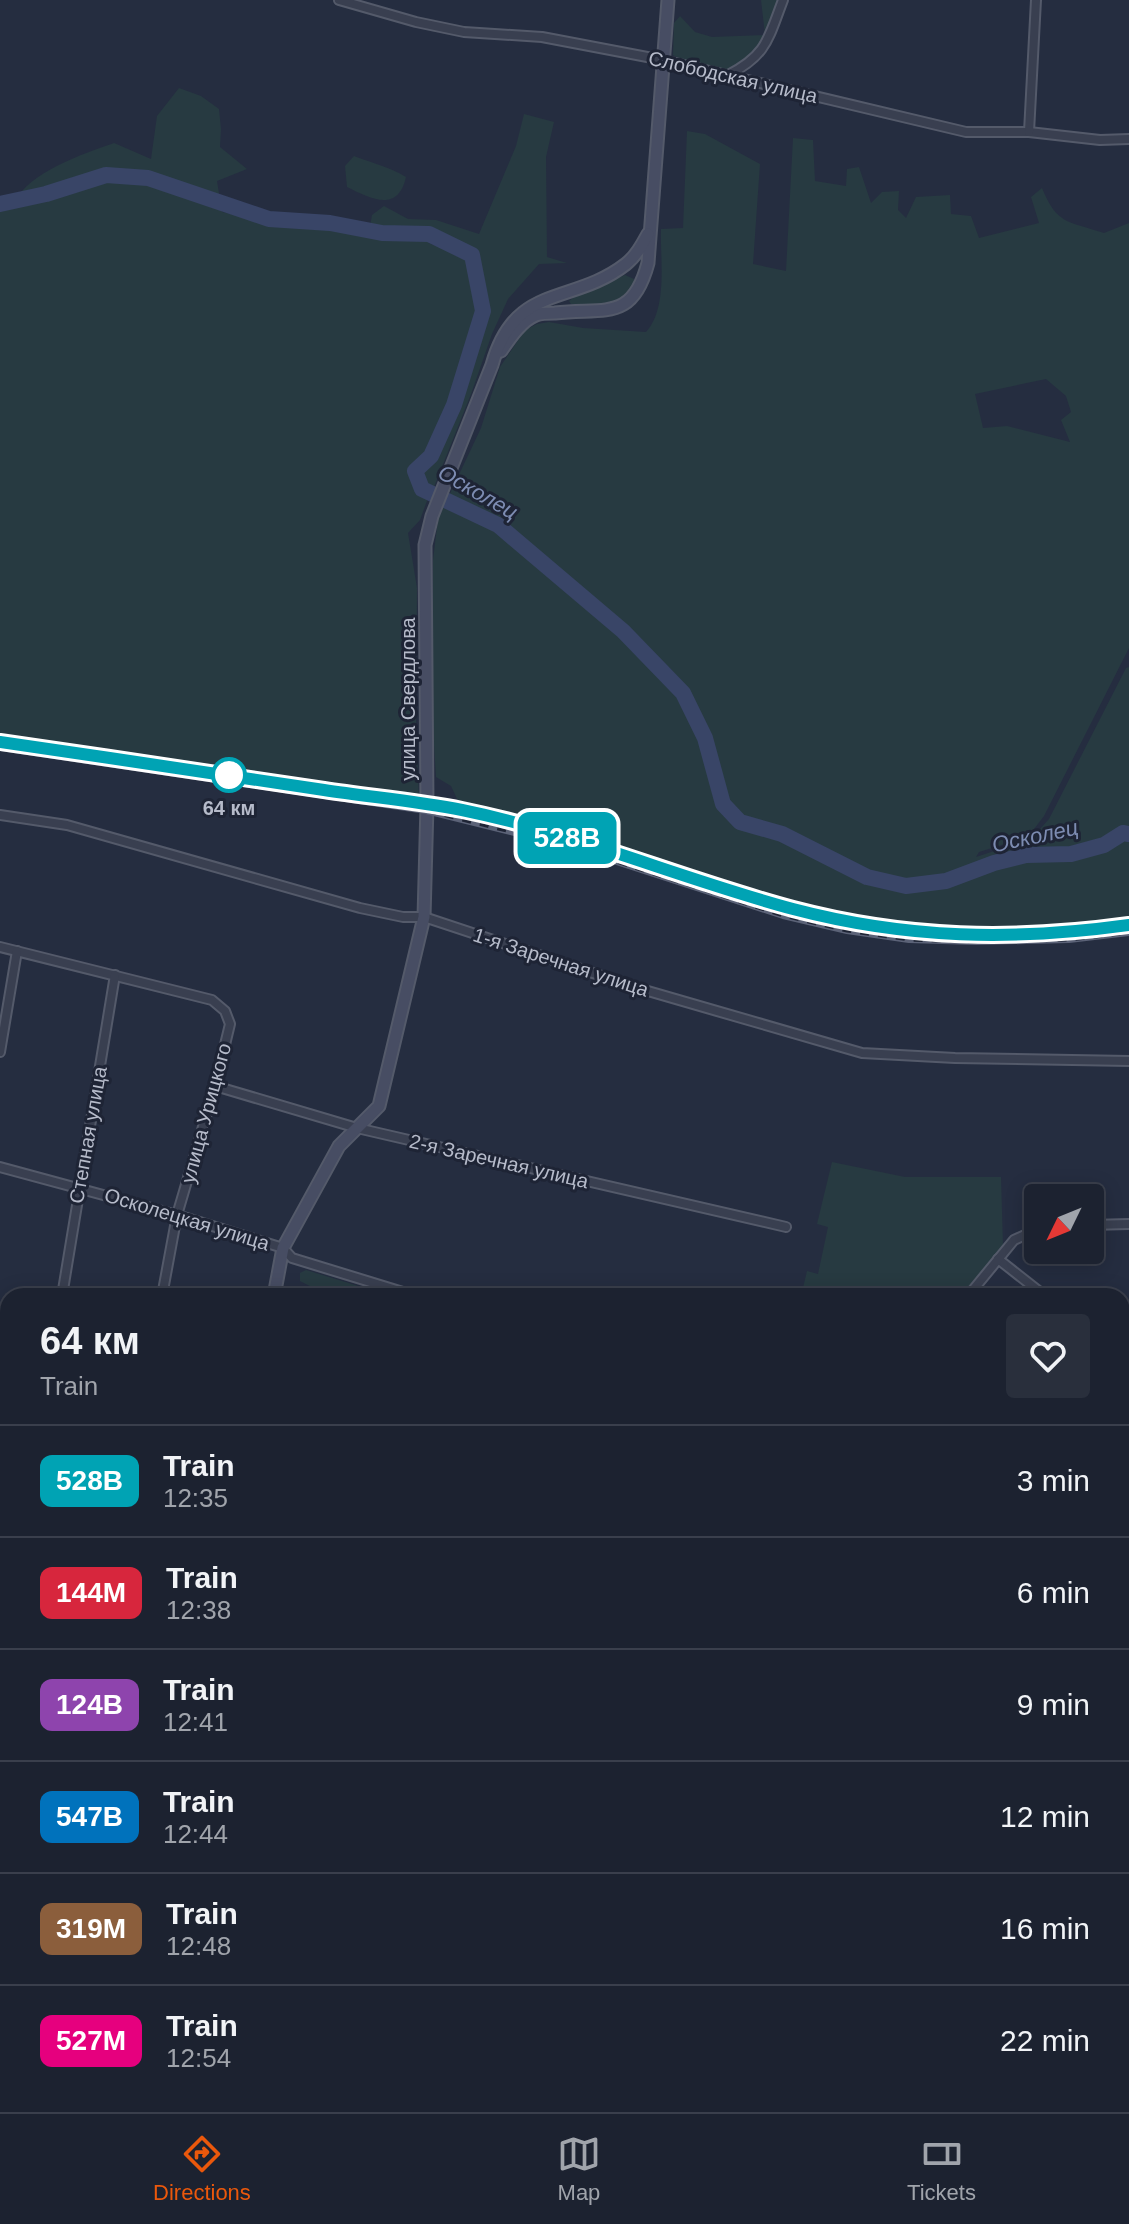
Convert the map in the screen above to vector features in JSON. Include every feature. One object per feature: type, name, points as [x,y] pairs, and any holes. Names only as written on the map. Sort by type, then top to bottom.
[{"type":"main road","name":"улица Свердлова","points":[[492,365],[524,322],[537,314],[614,310],[627,304],[637,293],[648,263],[668,0]]},
{"type":"main road","name":"улица Свердлова","points":[[276,1288],[283,1248],[339,1146],[379,1106],[424,917],[427,805],[425,545],[432,516],[507,327],[524,311],[542,301],[602,278],[627,264],[648,234]]},
{"type":"street","name":"Слободская улица","points":[[339,0],[464,32],[542,37],[663,60],[966,132],[1029,132],[1100,140],[1129,139]]},
{"type":"street","points":[[728,75],[750,64],[762,51],[783,0]]},
{"type":"street","points":[[1029,132],[1036,0]]},
{"type":"street","name":"1-я Заречная улица","points":[[0,815],[67,825],[360,908],[403,917],[424,917],[641,989],[862,1053],[1129,1061]]},
{"type":"street","points":[[0,947],[115,975]]},
{"type":"street","points":[[0,1052],[17,951]]},
{"type":"street","name":"улица Урицкого","points":[[115,975],[212,1000],[225,1011],[230,1024],[177,1215],[163,1288]]},
{"type":"street","name":"Степная улица","points":[[63,1288],[115,975]]},
{"type":"street","name":"2-я Заречная улица","points":[[215,1086],[357,1128],[786,1227]]},
{"type":"street","name":"Осколецкая улица","points":[[0,1167],[177,1215],[283,1248],[292,1258],[390,1288]]},
{"type":"street","points":[[1104,1225],[1129,1224]]},
{"type":"street","points":[[974,1288],[1014,1240],[1024,1235]]},
{"type":"street","points":[[998,1259],[1035,1288]]},
{"type":"shaded area","points":[[761,0],[779,0],[772,22],[760,46],[744,64],[734,70],[722,71],[673,55],[674,23],[680,16],[695,32],[712,37],[765,35]]},
{"type":"shaded area","points":[[179,88],[201,96],[219,109],[220,147],[247,169],[217,181],[222,212],[270,222],[332,226],[368,238],[372,215],[384,206],[408,219],[436,220],[479,234],[516,146],[524,114],[554,122],[546,157],[547,257],[567,263],[539,264],[508,299],[434,487],[423,486],[419,470],[433,457],[457,406],[487,311],[476,252],[428,243],[469,257],[478,311],[449,404],[426,453],[411,470],[418,493],[428,498],[420,520],[408,533],[417,588],[419,798],[0,735],[0,206],[13,203],[31,182],[44,173],[114,143],[151,159],[157,116]]},
{"type":"shaded area","points":[[687,131],[705,134],[760,164],[753,264],[786,271],[793,138],[813,140],[815,181],[846,186],[847,169],[859,167],[871,203],[882,192],[899,191],[898,210],[906,218],[916,197],[950,195],[951,214],[971,216],[979,238],[1039,223],[1031,197],[1042,188],[1053,209],[1065,220],[1104,233],[1129,223],[1129,648],[1044,816],[1028,837],[979,852],[976,857],[1031,839],[1049,819],[1129,667],[1129,830],[1121,828],[1069,850],[1025,852],[975,863],[982,873],[1026,860],[1071,857],[1129,838],[1129,922],[1060,930],[1003,932],[902,926],[828,913],[459,803],[451,786],[436,777],[432,714],[433,560],[438,519],[481,428],[500,367],[525,330],[537,324],[549,322],[583,328],[646,332],[653,322],[660,297],[661,229],[683,228]],"holes":[[[1046,379],[1066,396],[1071,412],[1061,420],[1070,442],[1007,426],[983,428],[975,394]]]},
{"type":"shaded area","points":[[354,156],[406,177],[397,195],[390,199],[374,199],[347,187],[345,166]]},
{"type":"shaded area","points":[[625,275],[634,279],[633,289],[621,301],[571,304],[569,301],[579,293]]},
{"type":"shaded area","points":[[832,1162],[905,1177],[1001,1177],[1003,1245],[968,1288],[803,1288],[807,1271],[818,1274],[828,1227],[817,1224]]},
{"type":"shaded area","points":[[306,1270],[365,1288],[314,1288],[300,1281],[300,1273]]},
{"type":"waterway","name":"Осколец","points":[[0,204],[46,194],[106,175],[148,178],[269,219],[330,223],[382,233],[429,234],[472,255],[483,311],[454,405],[431,456],[415,471],[422,489],[498,525],[623,631],[683,693],[705,738],[723,804],[740,822],[782,834],[867,877],[906,886],[946,881],[1026,855],[1071,854],[1104,845],[1123,833],[1129,834]]},
{"type":"railway","points":[[0,748],[426,811],[567,846],[783,916],[847,931],[909,940],[976,942],[1069,940],[1129,933]]},
{"type":"train","name":"528В","points":[[0,742],[462,810],[537,829],[793,909],[846,921],[908,931],[981,936],[1062,934],[1129,925]]},
{"type":"place","name":"64 км","points":[[229,775]]}]
